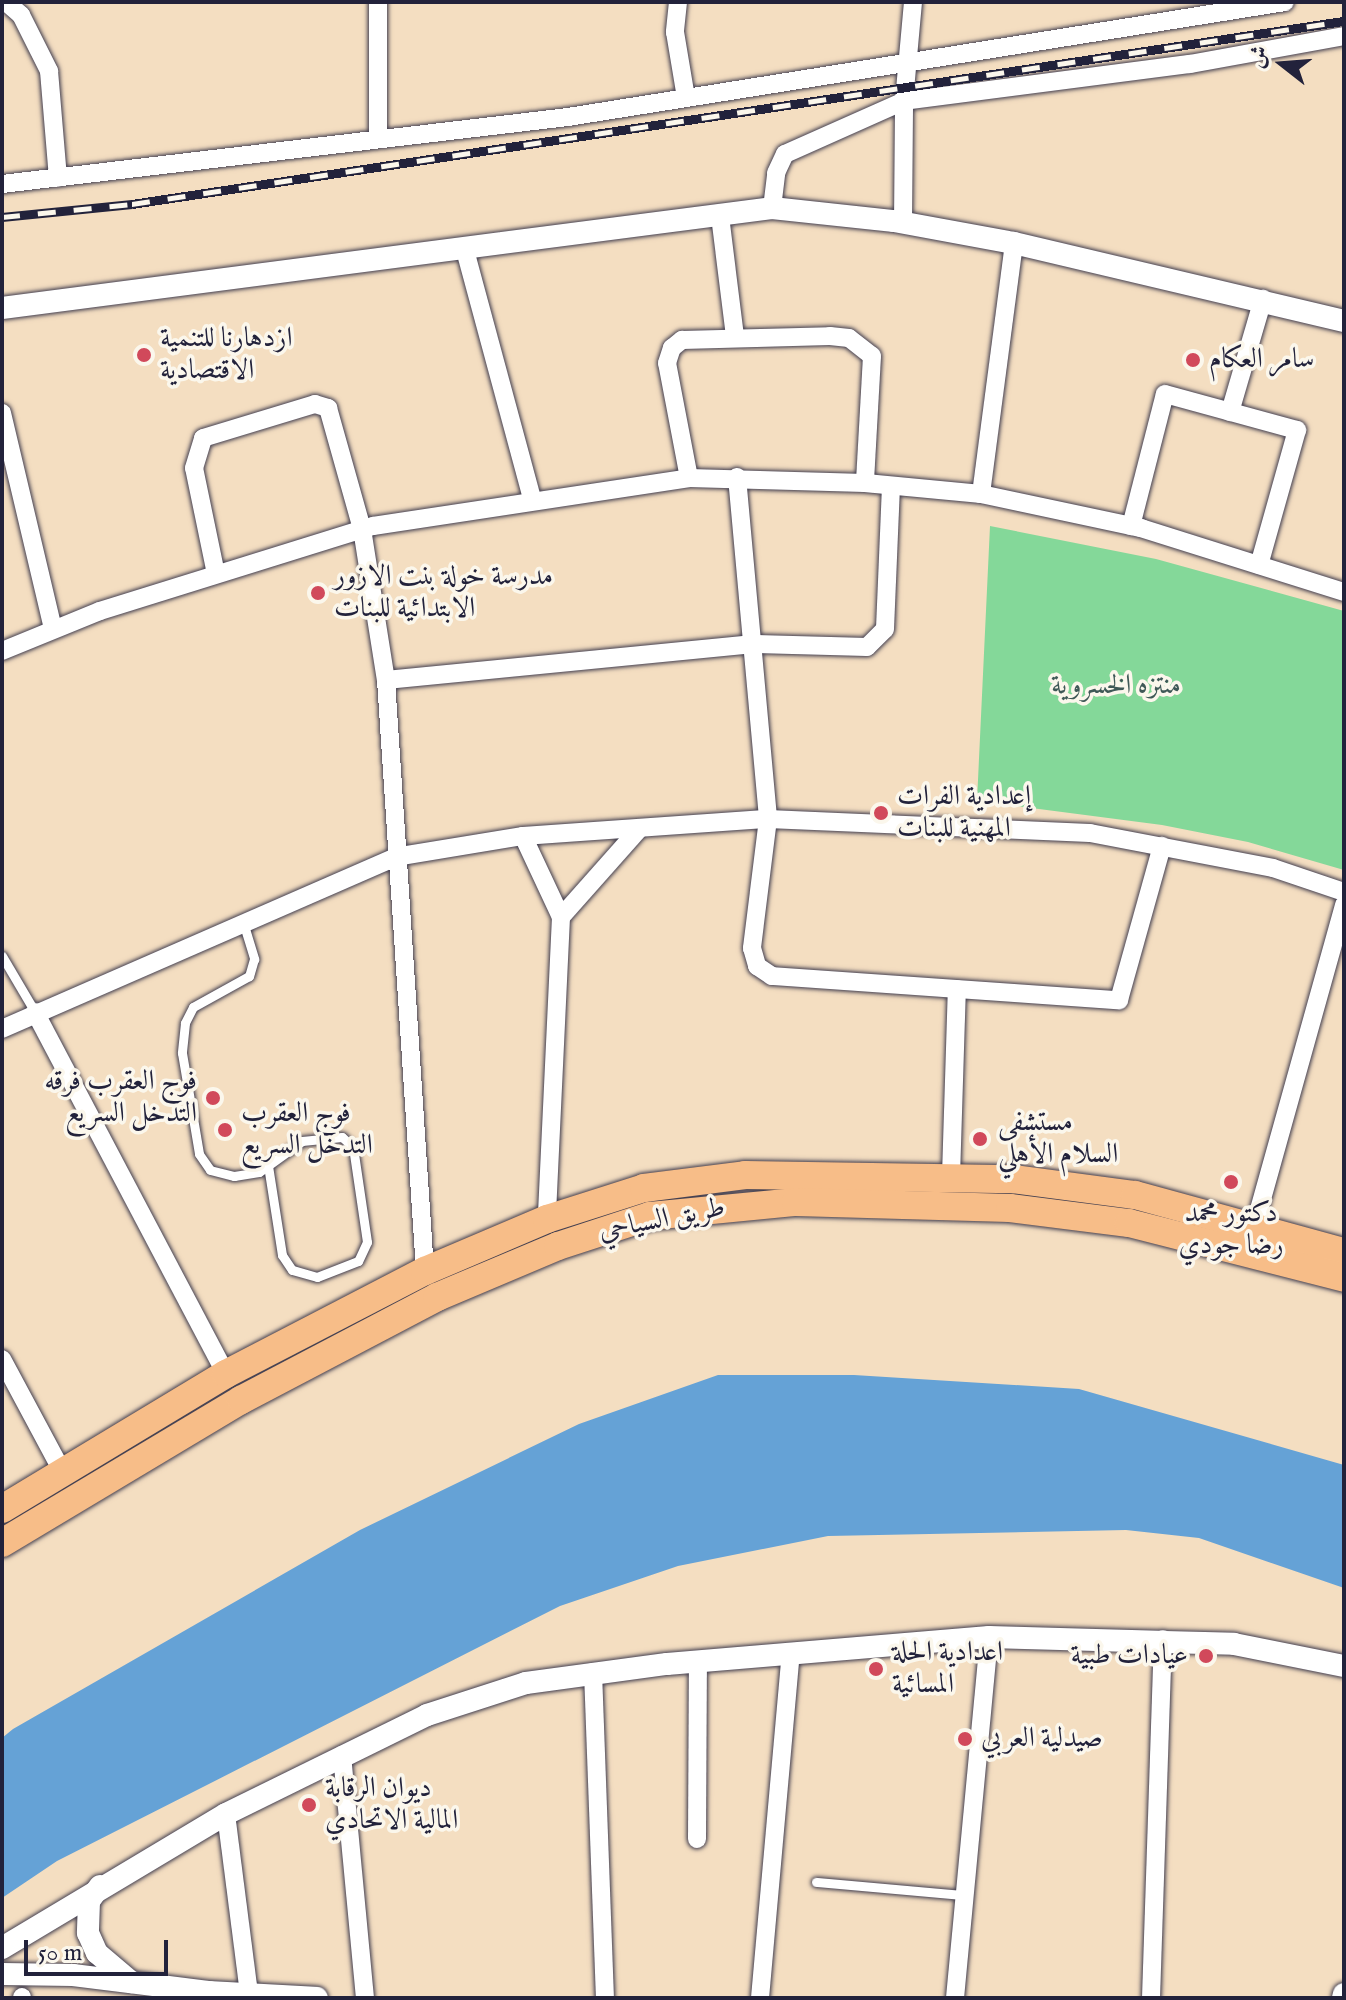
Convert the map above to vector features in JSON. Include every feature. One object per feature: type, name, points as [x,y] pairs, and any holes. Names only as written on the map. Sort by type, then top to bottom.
[{"type":"main road","name":"طريق السياحي","points":[[2,1509],[226,1374],[425,1271],[547,1219],[667,1184],[709,1179],[951,1176],[1104,1190],[1255,1224],[1344,1252]]},
{"type":"main road","points":[[709,1179],[703,1197],[711,1207]]},
{"type":"main road","points":[[667,1184],[676,1193],[672,1213]]},
{"type":"main road","name":"طريق السياحي","points":[[2,1543],[172,1440],[437,1297],[603,1228],[672,1213],[711,1207],[870,1203],[1070,1214],[1188,1236],[1344,1278]]},
{"type":"main road","points":[[267,1353],[269,1370],[281,1379]]},
{"type":"main road","points":[[161,1412],[174,1428],[172,1440]]},
{"type":"street","points":[[6,2],[21,15],[49,71],[58,178]]},
{"type":"street","points":[[378,2],[378,136]]},
{"type":"street","points":[[678,2],[675,32],[686,98]]},
{"type":"street","points":[[903,223],[904,101],[913,2]]},
{"type":"street","points":[[2,184],[378,136],[568,117],[1247,4],[1285,2]]},
{"type":"street","points":[[772,208],[776,173],[785,154],[904,101],[1190,64],[1344,36]]},
{"type":"street","points":[[2,308],[772,208],[903,223],[1014,243],[1263,299],[1344,321]]},
{"type":"street","points":[[720,216],[735,337]]},
{"type":"street","points":[[981,494],[1014,243]]},
{"type":"street","points":[[465,250],[532,499]]},
{"type":"street","points":[[1230,412],[1263,299]]},
{"type":"street","points":[[689,478],[667,363],[672,348],[682,340],[830,336],[864,345],[872,356],[865,483]]},
{"type":"street","points":[[1131,526],[1165,394],[1297,430],[1259,565]]},
{"type":"street","points":[[216,574],[194,468],[203,438],[315,404],[328,408],[362,529],[386,680],[395,857],[425,1271]]},
{"type":"street","points":[[2,413],[53,629]]},
{"type":"street","points":[[737,477],[756,644],[768,819],[752,948],[757,966],[772,976],[1119,1000],[1162,846]]},
{"type":"street","points":[[2,651],[53,629],[362,529],[532,499],[689,478],[865,483],[981,494],[1131,526],[1344,592]]},
{"type":"street","points":[[386,680],[756,644],[867,647],[880,639],[891,486]]},
{"type":"street","points":[[2,1029],[395,857],[523,836],[768,819],[1090,833],[1273,868],[1344,892]]},
{"type":"street","points":[[561,917],[639,829]]},
{"type":"street","points":[[523,836],[561,917],[547,1219]]},
{"type":"street","points":[[1255,1224],[1344,905]]},
{"type":"street","points":[[951,1176],[957,989]]},
{"type":"street","points":[[35,1012],[226,1374]]},
{"type":"street","points":[[2,1359],[62,1471]]},
{"type":"street","points":[[955,1998],[989,1637]]},
{"type":"street","points":[[2,1948],[101,1885],[226,1814],[342,1755],[427,1715],[526,1683],[593,1672],[698,1661],[989,1637],[1163,1639],[1234,1644],[1344,1666]]},
{"type":"street","points":[[1151,1998],[1163,1639]]},
{"type":"street","points":[[760,1998],[791,1654]]},
{"type":"street","points":[[697,1839],[698,1661]]},
{"type":"street","points":[[593,1672],[605,1998]]},
{"type":"street","points":[[342,1755],[365,1998]]},
{"type":"street","points":[[226,1814],[249,1993]]},
{"type":"street","points":[[101,1885],[89,1901],[88,1933],[110,1968],[146,1989]]},
{"type":"street","points":[[2,1974],[73,1975],[146,1989],[210,1995],[249,1993],[317,1998]]},
{"type":"lane","points":[[243,922],[254,959],[249,976],[193,1007],[185,1023],[182,1053],[199,1154],[210,1170],[234,1176],[268,1166],[302,1141],[342,1137],[353,1147],[367,1242],[358,1261],[317,1277],[292,1270],[282,1255],[268,1166]]},
{"type":"lane","points":[[2,956],[35,1012]]},
{"type":"lane","points":[[816,1882],[963,1895]]},
{"type":"green space","name":"منتزه الخسروية","points":[[990,526],[1156,559],[1344,611],[1344,870],[1248,842],[1162,825],[977,801]]},
{"type":"water","points":[[718,1375],[854,1375],[1079,1389],[1344,1465],[1344,1588],[1199,1538],[1126,1530],[828,1536],[678,1566],[560,1606],[57,1861],[2,1898],[2,1738],[13,1729],[360,1530],[579,1424]]},
{"type":"railway","points":[[2,217],[132,204],[1344,21]]},
{"type":"place","name":"ازدهارنا للتنمية الاقتصادية","points":[[144,355]]},
{"type":"place","name":"سامر العكام","points":[[1193,360]]},
{"type":"place","name":"مدرسة خولة بنت الازور الابتدائية للبنات","points":[[318,593]]},
{"type":"place","name":"إعدادية الفرات المهنية للبنات","points":[[881,813]]},
{"type":"place","name":"فوج العقرب فرقه التدخل السريع","points":[[213,1098]]},
{"type":"place","name":"فوج العقرب التدخل السريع","points":[[225,1130]]},
{"type":"place","name":"مستشفى السلام الأهلي","points":[[980,1139]]},
{"type":"place","name":"دكتور محمد رضا جودي","points":[[1231,1182]]},
{"type":"place","name":"عيادات طبية","points":[[1206,1656]]},
{"type":"place","name":"اعدادية الحلة المسائية","points":[[876,1669]]},
{"type":"place","name":"صيدلية العربي","points":[[965,1739]]},
{"type":"place","name":"ديوان الرقابة المالية الاتحادي","points":[[309,1805]]}]
